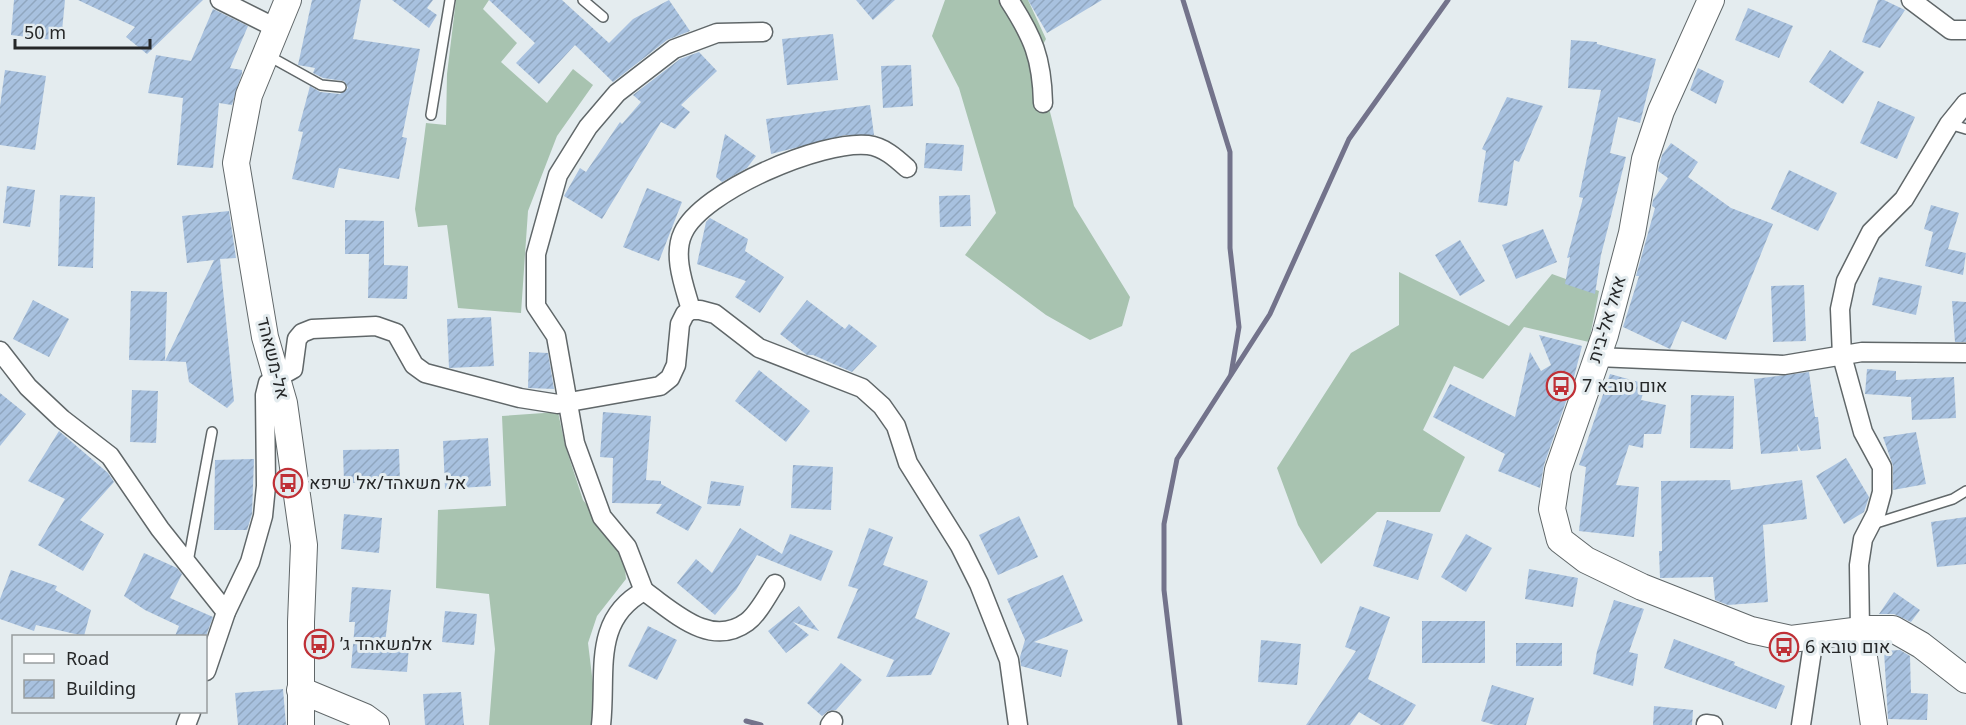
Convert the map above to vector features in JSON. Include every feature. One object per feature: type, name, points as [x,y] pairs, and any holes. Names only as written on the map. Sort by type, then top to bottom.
[{"type":"street","points":[[220,0],[278,29]]},
{"type":"street","name":"אל-משאהד","points":[[288,0],[249,95],[236,163],[265,337],[284,403],[295,463],[304,545],[301,725]]},
{"type":"street","points":[[1009,0],[1021,18],[1040,60],[1043,103]]},
{"type":"street","name":"אאל אל-בית","points":[[1711,0],[1665,101],[1646,159],[1632,233],[1605,335],[1558,470],[1552,509],[1560,540],[1586,560],[1642,587],[1751,630],[1791,639],[1860,630],[1893,629],[1907,635],[1966,680]]},
{"type":"street","points":[[1911,0],[1951,30],[1966,30]]},
{"type":"street","points":[[763,32],[717,33],[674,49],[617,93],[588,127],[558,175],[536,254],[536,306],[555,336],[575,443],[602,517],[627,547],[644,591],[708,632],[727,631],[748,621],[775,585]]},
{"type":"street","points":[[1874,725],[1860,630],[1859,565],[1863,539],[1882,492],[1882,467],[1863,432],[1842,356],[1840,309],[1846,281],[1871,232],[1904,199],[1957,126],[1966,103]]},
{"type":"street","points":[[207,668],[226,612],[250,562],[263,516],[266,486],[265,395],[268,383],[293,369],[297,339],[302,333],[312,329],[376,326],[396,333],[414,365],[425,373],[520,398],[568,403],[660,386],[670,378],[676,365],[680,324],[691,310],[679,252],[682,235],[691,220],[713,200],[786,162],[837,147],[869,145],[892,154],[907,168]]},
{"type":"street","points":[[691,310],[715,314],[759,348],[862,388],[882,405],[896,426],[908,463],[960,546],[979,584],[1009,660],[1018,725]]},
{"type":"street","points":[[0,351],[28,387],[62,419],[110,456],[187,564],[226,612]]},
{"type":"street","points":[[1597,357],[1784,365],[1862,352],[1966,353]]},
{"type":"street","points":[[601,725],[604,643],[616,612],[626,600],[644,591]]},
{"type":"street","points":[[1801,725],[1814,637]]},
{"type":"street","points":[[300,690],[365,717],[376,725]]},
{"type":"lane","points":[[431,115],[450,0]]},
{"type":"lane","points":[[583,0],[603,17]]},
{"type":"lane","points":[[267,55],[321,85],[341,87]]},
{"type":"lane","points":[[187,564],[212,432]]},
{"type":"lane","points":[[1870,525],[1953,499],[1966,491]]},
{"type":"green space","points":[[456,0],[489,0],[483,9],[517,43],[501,62],[547,103],[573,69],[593,85],[557,136],[528,211],[521,313],[458,308],[447,225],[418,227],[415,209],[426,123],[446,125],[447,74]]},
{"type":"green space","points":[[945,0],[1028,0],[1046,39],[1036,57],[1074,206],[1130,297],[1122,326],[1090,340],[1046,315],[965,255],[996,213],[959,88],[932,36]]},
{"type":"green space","points":[[1399,272],[1509,326],[1552,274],[1599,291],[1589,342],[1524,327],[1483,379],[1454,366],[1423,430],[1465,457],[1440,512],[1377,512],[1321,564],[1298,525],[1277,468],[1351,353],[1399,325]]},
{"type":"green space","points":[[558,412],[565,445],[583,500],[623,549],[626,579],[597,616],[588,643],[598,725],[489,725],[495,649],[489,594],[436,588],[438,510],[506,506],[502,416]]},
{"type":"building","points":[[14,0],[65,0],[61,41],[11,35]]},
{"type":"building","points":[[78,0],[203,0],[147,54],[126,37],[135,27]]},
{"type":"building","points":[[312,0],[361,0],[353,39],[420,49],[402,137],[407,138],[399,179],[339,168],[334,188],[292,179],[303,132],[298,131],[310,86],[320,92],[340,94],[348,88],[344,81],[323,78],[313,73],[315,68],[298,65]]},
{"type":"building","points":[[392,0],[433,0],[427,8],[437,15],[429,28]]},
{"type":"building","points":[[489,0],[562,0],[609,43],[633,19],[669,0],[690,31],[667,40],[613,82],[575,45],[539,84],[516,63],[535,43]]},
{"type":"building","points":[[856,0],[895,0],[873,20]]},
{"type":"building","points":[[1028,0],[1102,0],[1047,33]]},
{"type":"building","points":[[1878,0],[1884,0],[1905,10],[1880,48],[1862,42]]},
{"type":"building","points":[[1748,8],[1793,26],[1779,58],[1735,40]]},
{"type":"building","points":[[213,9],[248,26],[230,68],[242,70],[242,73],[232,105],[219,103],[213,168],[177,165],[183,98],[148,93],[156,55],[191,61]]},
{"type":"building","points":[[833,34],[838,80],[787,85],[782,39]]},
{"type":"building","points":[[1571,40],[1597,42],[1597,44],[1656,59],[1640,123],[1618,117],[1610,153],[1626,157],[1601,255],[1595,294],[1565,284],[1570,257],[1567,258],[1583,198],[1579,197],[1601,90],[1568,88]]},
{"type":"building","points":[[1830,50],[1864,72],[1843,104],[1809,82]]},
{"type":"building","points":[[699,52],[717,71],[681,105],[690,112],[675,129],[661,122],[602,219],[564,196],[580,168],[586,172],[620,122],[622,124],[641,102],[633,95],[680,59]]},
{"type":"building","points":[[911,65],[913,106],[883,108],[881,66]]},
{"type":"building","points":[[1698,68],[1724,81],[1716,104],[1690,90]]},
{"type":"building","points":[[5,70],[46,76],[35,150],[0,145],[0,106]]},
{"type":"building","points":[[1507,97],[1543,106],[1519,162],[1514,160],[1507,206],[1478,202],[1486,151],[1482,149]]},
{"type":"building","points":[[1878,101],[1915,117],[1897,159],[1860,143]]},
{"type":"building","points":[[870,105],[874,135],[845,135],[771,154],[766,119]]},
{"type":"building","points":[[725,134],[756,156],[747,168],[722,182],[716,177]]},
{"type":"building","points":[[926,143],[964,145],[962,171],[924,168]]},
{"type":"building","points":[[1671,143],[1698,162],[1688,177],[1731,208],[1773,224],[1726,340],[1682,321],[1670,349],[1623,327],[1639,276],[1636,276],[1655,208],[1652,206],[1653,200],[1668,178],[1658,171],[1662,155]]},
{"type":"building","points":[[1789,170],[1837,193],[1818,231],[1771,209]]},
{"type":"building","points":[[7,186],[35,190],[30,227],[3,223]]},
{"type":"building","points":[[647,188],[682,202],[659,261],[623,247]]},
{"type":"building","points":[[60,195],[95,197],[93,268],[58,266]]},
{"type":"building","points":[[970,195],[971,226],[940,227],[939,196]]},
{"type":"building","points":[[1931,205],[1959,213],[1948,249],[1966,253],[1963,275],[1925,266],[1933,232],[1924,229]]},
{"type":"building","points":[[229,211],[236,258],[220,259],[234,401],[227,408],[189,382],[186,362],[165,361],[214,260],[187,263],[182,216]]},
{"type":"building","points":[[710,218],[748,239],[745,251],[784,277],[760,313],[735,297],[746,281],[697,264],[706,222]]},
{"type":"building","points":[[345,220],[384,221],[384,265],[408,266],[407,299],[368,298],[369,254],[345,254]]},
{"type":"building","points":[[1543,229],[1557,262],[1516,279],[1502,245]]},
{"type":"building","points":[[1460,240],[1485,281],[1460,296],[1435,255]]},
{"type":"building","points":[[1879,277],[1922,286],[1916,315],[1872,305]]},
{"type":"building","points":[[1804,285],[1806,341],[1773,342],[1771,286]]},
{"type":"building","points":[[131,291],[167,292],[165,361],[129,360]]},
{"type":"building","points":[[33,300],[69,319],[49,357],[13,339]]},
{"type":"building","points":[[807,300],[845,329],[849,324],[877,346],[852,372],[813,355],[807,355],[780,334]]},
{"type":"building","points":[[1952,301],[1966,302],[1966,342],[1955,342]]},
{"type":"building","points":[[491,317],[494,366],[449,368],[447,319]]},
{"type":"building","points":[[1539,335],[1582,346],[1573,381],[1544,465],[1540,488],[1498,471],[1505,454],[1433,417],[1450,384],[1515,417],[1530,352],[1541,371],[1551,365]]},
{"type":"building","points":[[529,352],[548,353],[554,389],[528,388]]},
{"type":"building","points":[[1867,369],[1896,371],[1896,380],[1954,377],[1956,418],[1912,420],[1911,397],[1865,394]]},
{"type":"building","points":[[759,370],[810,411],[786,442],[735,401]]},
{"type":"building","points":[[1809,372],[1815,417],[1818,417],[1821,449],[1801,451],[1797,444],[1798,451],[1761,454],[1754,379]]},
{"type":"building","points":[[1610,374],[1646,384],[1641,400],[1666,405],[1661,434],[1644,434],[1643,448],[1629,445],[1616,485],[1639,487],[1634,537],[1579,531],[1586,467],[1579,465]]},
{"type":"building","points":[[132,390],[158,391],[156,443],[130,442]]},
{"type":"building","points":[[0,393],[26,414],[0,446]]},
{"type":"building","points":[[1691,395],[1734,396],[1733,449],[1690,448]]},
{"type":"building","points":[[603,412],[651,416],[646,480],[661,481],[661,484],[702,507],[688,531],[656,513],[662,504],[612,503],[613,458],[600,457]]},
{"type":"building","points":[[59,431],[108,473],[114,482],[80,520],[104,534],[83,571],[38,545],[65,499],[28,481]]},
{"type":"building","points":[[1916,432],[1926,484],[1893,490],[1893,466],[1883,437]]},
{"type":"building","points":[[488,438],[491,486],[445,489],[443,441]]},
{"type":"building","points":[[399,449],[400,482],[344,483],[343,450]]},
{"type":"building","points":[[1846,458],[1869,497],[1864,512],[1844,524],[1816,476]]},
{"type":"building","points":[[254,459],[252,514],[247,530],[214,530],[215,460]]},
{"type":"building","points":[[793,465],[833,467],[831,510],[791,508]]},
{"type":"building","points":[[1730,480],[1731,490],[1802,480],[1807,519],[1763,525],[1768,602],[1728,605],[1715,600],[1713,577],[1660,578],[1661,481]]},
{"type":"building","points":[[711,481],[744,486],[740,506],[707,504]]},
{"type":"building","points":[[344,514],[382,518],[379,553],[341,549]]},
{"type":"building","points":[[1019,516],[1038,557],[998,575],[979,535]]},
{"type":"building","points":[[1966,517],[1966,564],[1937,567],[1931,522]]},
{"type":"building","points":[[1387,520],[1433,534],[1418,580],[1373,566]]},
{"type":"building","points":[[740,528],[782,554],[790,534],[833,551],[821,581],[757,555],[736,590],[715,615],[677,583],[696,559],[712,573]]},
{"type":"building","points":[[869,528],[893,537],[883,565],[928,581],[915,618],[950,633],[931,675],[886,677],[894,660],[837,638],[858,589],[848,586]]},
{"type":"building","points":[[1466,534],[1492,548],[1466,592],[1441,577]]},
{"type":"building","points":[[144,553],[177,568],[182,574],[170,598],[213,617],[206,635],[175,635],[179,626],[145,610],[124,596]]},
{"type":"building","points":[[1529,569],[1578,578],[1573,607],[1525,599]]},
{"type":"building","points":[[11,570],[57,586],[55,590],[91,610],[84,635],[36,625],[34,631],[0,619],[0,599]]},
{"type":"building","points":[[1063,575],[1083,621],[1034,642],[1068,650],[1061,677],[1021,666],[1020,657],[1025,640],[1007,599]]},
{"type":"building","points":[[352,587],[391,590],[385,644],[409,646],[407,672],[351,668],[355,622],[349,622]]},
{"type":"building","points":[[1894,592],[1920,610],[1911,622],[1894,614],[1879,614]]},
{"type":"building","points":[[1614,600],[1644,609],[1629,652],[1638,654],[1633,686],[1593,674],[1597,651]]},
{"type":"building","points":[[799,606],[819,631],[793,622],[809,635],[786,653],[768,631]]},
{"type":"building","points":[[1360,606],[1390,617],[1368,679],[1416,705],[1403,725],[1381,725],[1359,712],[1350,725],[1306,725],[1356,651],[1345,647]]},
{"type":"building","points":[[445,611],[477,614],[474,645],[442,642]]},
{"type":"building","points":[[1422,621],[1485,621],[1485,663],[1422,663]]},
{"type":"building","points":[[648,626],[677,640],[657,680],[628,666]]},
{"type":"building","points":[[1674,639],[1735,662],[1734,665],[1785,686],[1776,709],[1664,668]]},
{"type":"building","points":[[1261,640],[1301,644],[1297,685],[1258,682]]},
{"type":"building","points":[[1516,643],[1562,643],[1562,666],[1516,666]]},
{"type":"building","points":[[1900,650],[1910,656],[1911,693],[1928,694],[1927,720],[1888,719],[1884,651]]},
{"type":"building","points":[[841,663],[862,680],[836,710],[828,711],[822,716],[807,703]]},
{"type":"building","points":[[1492,685],[1534,698],[1526,725],[1495,725],[1481,721]]},
{"type":"building","points":[[283,689],[286,725],[238,725],[235,693]]},
{"type":"building","points":[[461,692],[464,725],[425,725],[423,694]]},
{"type":"building","points":[[1654,706],[1693,710],[1692,725],[1653,725]]},
{"type":"waterway","points":[[1183,0],[1230,152],[1230,248],[1239,327],[1231,374]]},
{"type":"waterway","points":[[1180,725],[1164,590],[1164,524],[1177,459],[1270,314],[1349,139],[1448,0]]},
{"type":"waterway","points":[[746,721],[761,725]]},
{"type":"place","name":"אום טובא 7","points":[[1561,386]]},
{"type":"place","name":"אל משאהד/אל שיפא","points":[[288,483]]},
{"type":"place","name":"אלמשאהד ג׳","points":[[319,644]]},
{"type":"place","name":"אום טובא 6","points":[[1784,647]]}]
